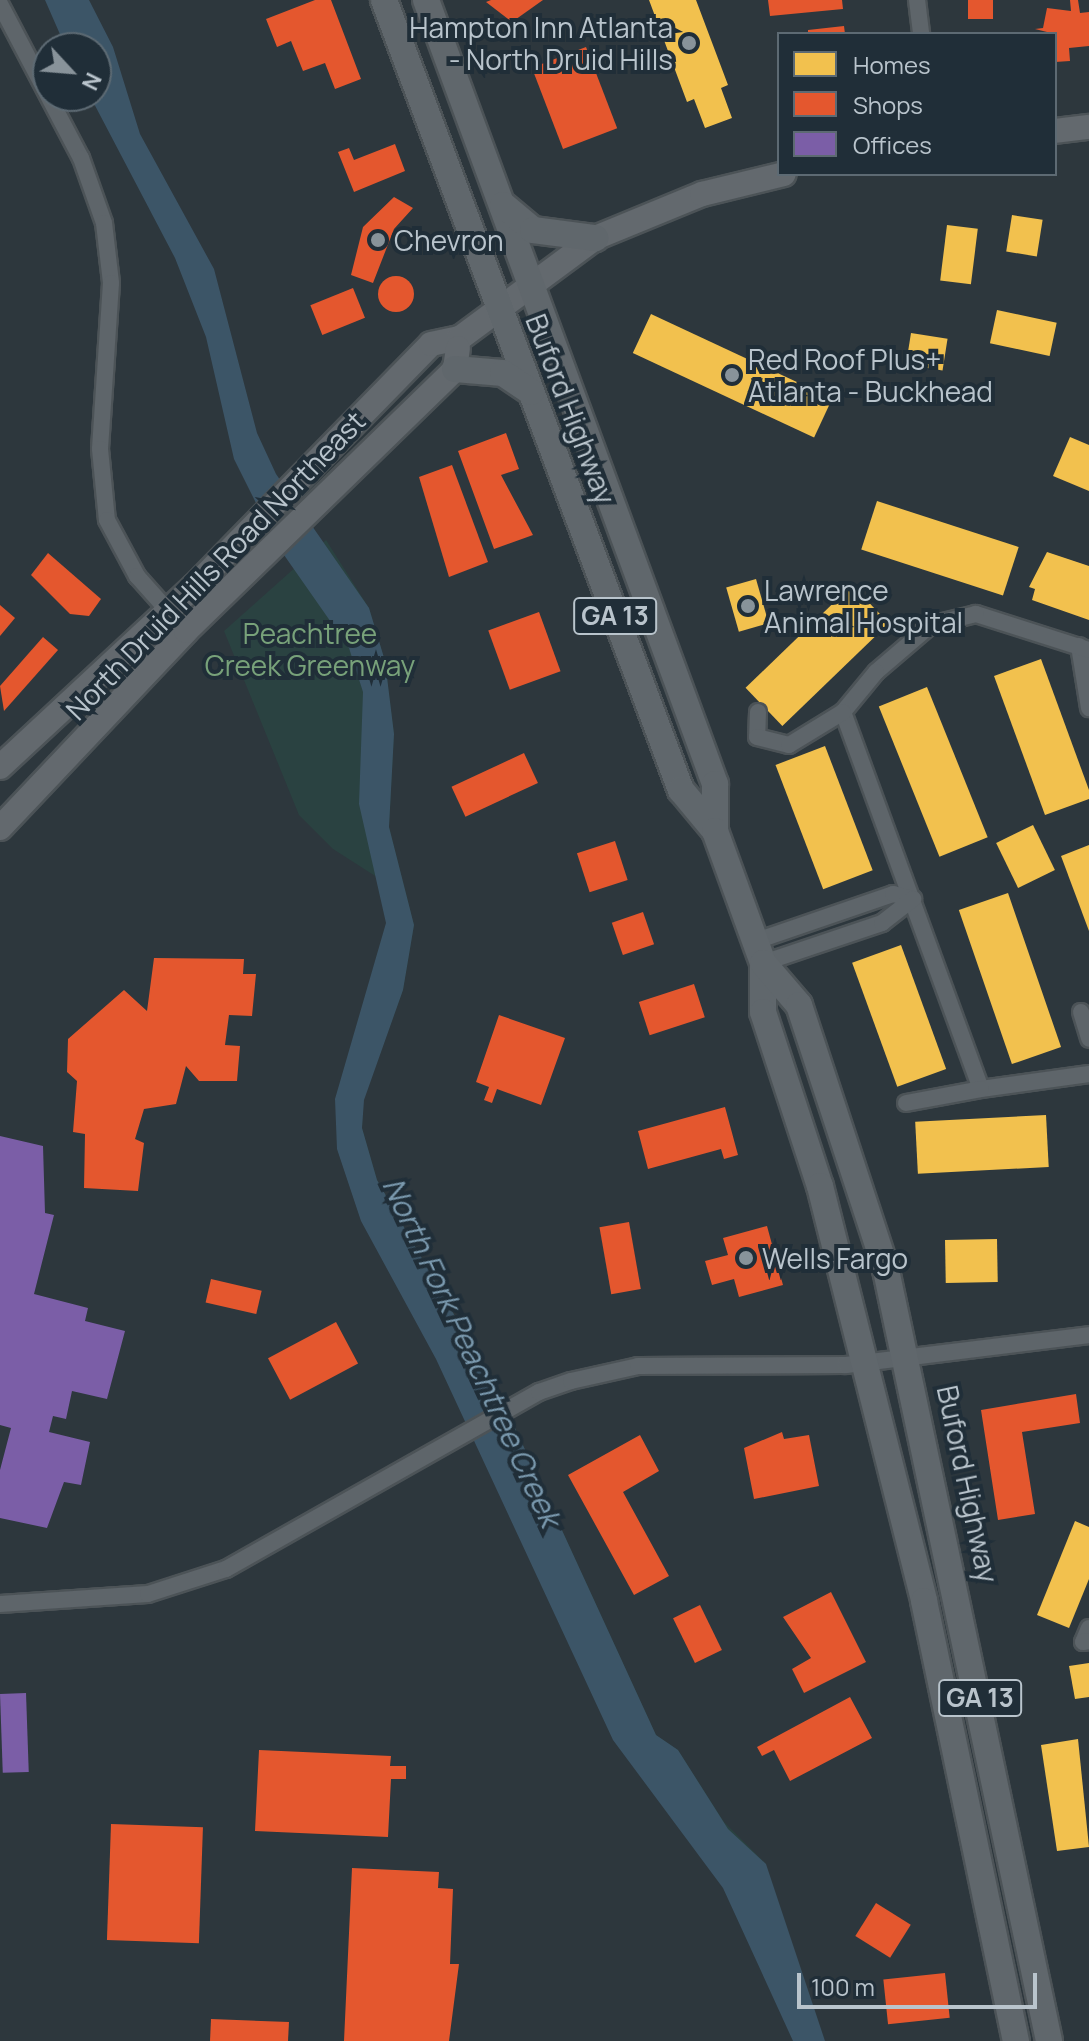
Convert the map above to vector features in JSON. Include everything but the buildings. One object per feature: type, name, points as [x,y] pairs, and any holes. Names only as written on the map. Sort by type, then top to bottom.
[{"type":"main road","name":"Buford Highway","points":[[384,0],[496,305],[681,790],[715,831],[760,952],[799,1005],[837,1104],[908,1355],[1049,2041]]},
{"type":"main road","name":"Buford Highway","points":[[426,0],[715,784],[715,831]]},
{"type":"main road","points":[[1057,131],[1089,127]]},
{"type":"main road","name":"North Druid Hills Road Northeast","points":[[0,767],[226,554],[431,344],[460,338],[496,305],[595,238],[702,194],[777,176]]},
{"type":"main road","points":[[500,203],[533,230],[595,238]]},
{"type":"main road","points":[[460,338],[455,369],[503,373],[531,392]]},
{"type":"main road","name":"North Druid Hills Road Northeast","points":[[0,828],[186,631],[455,369]]},
{"type":"main road","name":"Buford Highway","points":[[760,952],[763,1012],[866,1362],[1016,2041]]},
{"type":"street","points":[[917,0],[921,32]]},
{"type":"street","points":[[0,4],[81,158],[104,223],[111,283],[102,491],[119,546],[166,610],[186,631]]},
{"type":"street","points":[[758,712],[757,737],[789,745],[843,712],[876,672],[931,625],[976,614],[1084,648],[1089,708]]},
{"type":"street","points":[[843,712],[981,1089]]},
{"type":"street","points":[[760,952],[865,917],[893,894],[913,899]]},
{"type":"street","points":[[760,952],[913,899]]},
{"type":"street","points":[[1081,1012],[1089,1039]]},
{"type":"street","points":[[906,1103],[1089,1074]]},
{"type":"street","points":[[0,1604],[148,1594],[226,1569],[539,1392],[638,1366],[866,1362],[1089,1335]]},
{"type":"street","points":[[1089,1628],[1083,1642],[1089,1641]]},
{"type":"green space","name":"Peachtree Creek Greenway","points":[[326,540],[369,608],[385,661],[394,734],[389,827],[414,925],[403,990],[363,1100],[362,1128],[377,1180],[499,1393],[656,1735],[678,1750],[724,1822],[766,1864],[745,1887],[600,1682],[351,1125],[394,888],[333,849],[299,815],[224,631]]},
{"type":"water","points":[[45,0],[89,0],[105,32],[59,32]]},
{"type":"water","name":"North Fork Peachtree Creek","points":[[112,45],[140,134],[214,269],[257,433],[276,474],[369,608],[385,661],[394,734],[389,827],[414,925],[403,990],[364,1100],[362,1128],[377,1180],[499,1393],[656,1735],[678,1750],[728,1829],[766,1864],[825,2041],[793,2041],[723,1888],[613,1740],[436,1359],[361,1221],[337,1149],[335,1099],[386,923],[359,804],[363,692],[349,648],[277,545],[234,459],[206,337],[175,258],[98,112],[112,112]]},
{"type":"place","name":"Hampton Inn Atlanta - North Druid Hills","points":[[689,43]]},
{"type":"place","name":"Chevron","points":[[378,240]]},
{"type":"place","name":"Red Roof Plus+ Atlanta - Buckhead","points":[[732,375]]},
{"type":"place","name":"Lawrence Animal Hospital","points":[[748,606]]},
{"type":"place","name":"Wells Fargo","points":[[746,1258]]}]
